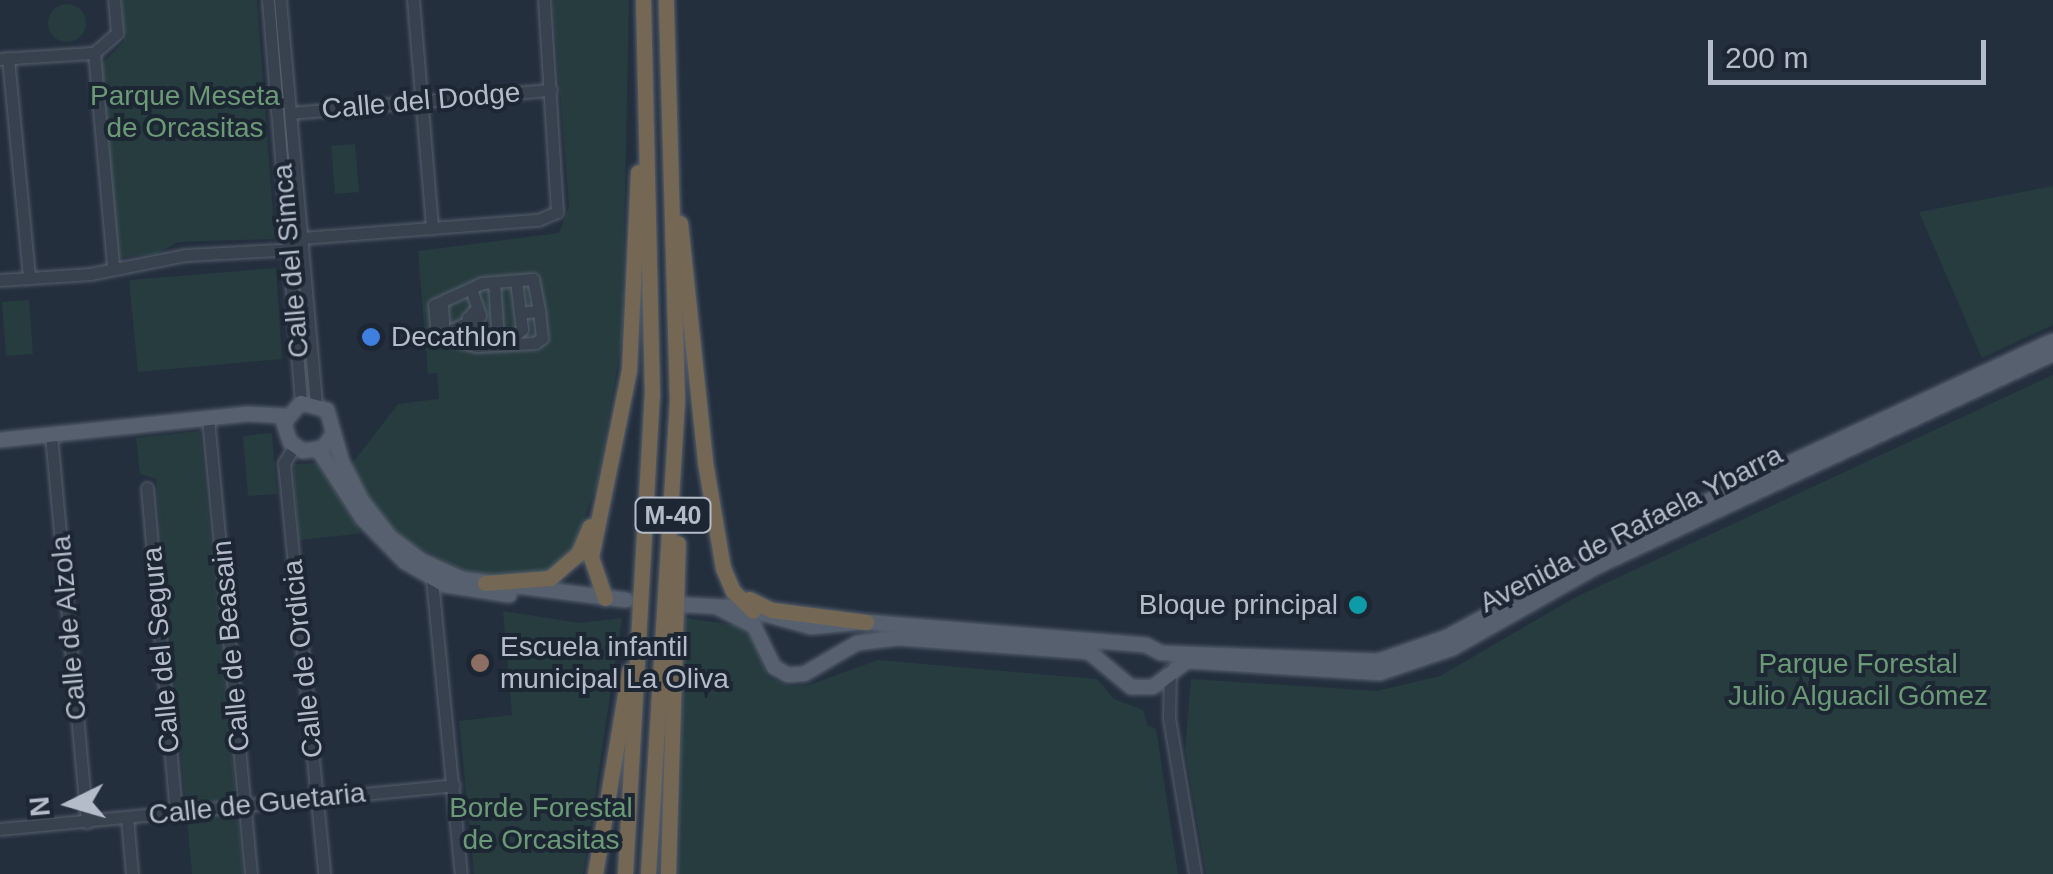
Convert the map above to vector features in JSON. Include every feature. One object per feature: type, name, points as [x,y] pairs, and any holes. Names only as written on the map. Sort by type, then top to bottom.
[{"type":"highway","name":"M-40","points":[[625,874],[652,396],[643,0]]},
{"type":"highway","name":"M-40","points":[[648,874],[673,511],[666,0]]},
{"type":"highway","points":[[605,598],[591,557],[622,417],[646,88]]},
{"type":"highway","points":[[670,155],[719,542],[730,584],[753,611]]},
{"type":"highway","points":[[485,583],[544,580],[572,561],[588,534],[622,417]]},
{"type":"highway","points":[[668,874],[680,564],[673,511]]},
{"type":"highway","points":[[719,542],[733,578],[757,604],[866,622]]},
{"type":"highway","points":[[595,874],[644,588]]},
{"type":"main road","name":"Avenida de Rafaela Ybarra","points":[[686,605],[753,611],[812,627],[866,622],[1130,647],[1146,645],[1161,653],[1186,649],[1350,661],[1406,655],[1639,533],[2053,341]]},
{"type":"main road","name":"Avenida de Rafaela Ybarra","points":[[717,607],[747,620],[768,644],[774,667],[788,675],[858,643],[898,638],[1089,652],[1117,679],[1140,688],[1188,661],[1352,674],[1410,667],[1600,565],[2053,354]]},
{"type":"main road","points":[[0,440],[208,418],[286,416],[308,403],[332,416],[333,434],[362,502],[390,537],[440,571],[485,583],[626,600]]},
{"type":"main road","points":[[286,416],[286,436],[294,447],[318,450],[370,529],[432,580],[485,593],[605,598]]},
{"type":"main road","points":[[318,450],[333,434]]},
{"type":"main road","points":[[768,644],[788,622]]},
{"type":"main road","points":[[812,627],[822,646],[816,664]]},
{"type":"main road","points":[[1117,679],[1113,660],[1130,647]]},
{"type":"main road","points":[[1161,653],[1166,675]]},
{"type":"street","points":[[29,278],[4,59],[94,53],[117,33],[114,0]]},
{"type":"street","name":"Calle del Simca","points":[[268,0],[296,244]]},
{"type":"street","name":"Calle del Simca","points":[[280,0],[308,403]]},
{"type":"street","points":[[413,0],[432,228]]},
{"type":"street","points":[[0,280],[90,274],[112,265],[432,228],[538,220],[558,212],[544,0]]},
{"type":"street","points":[[94,53],[112,265]]},
{"type":"street","name":"Calle del Dodge","points":[[290,113],[551,90]]},
{"type":"street","points":[[444,338],[475,326],[511,336],[525,315],[535,280],[494,282],[434,305],[437,337],[475,326],[502,333],[539,341],[525,315],[516,281]]},
{"type":"street","points":[[494,282],[502,333]]},
{"type":"street","points":[[471,289],[475,326]]},
{"type":"street","points":[[502,333],[525,315]]},
{"type":"street","points":[[502,333],[525,315]]},
{"type":"street","name":"Calle de Beasain","points":[[208,418],[252,874]]},
{"type":"street","name":"Calle de Alzola","points":[[52,435],[86,822]]},
{"type":"street","name":"Calle de Ordicia","points":[[294,447],[284,463],[324,874]]},
{"type":"street","name":"Calle del Segura","points":[[146,488],[176,812]]},
{"type":"street","points":[[432,580],[462,874]]},
{"type":"street","points":[[1166,675],[1168,718],[1194,874]]},
{"type":"street","points":[[1140,688],[1160,699],[1168,718]]},
{"type":"street","name":"Calle de Guetaria","points":[[0,830],[454,785]]},
{"type":"street","points":[[127,818],[132,874]]},
{"type":"green space","name":"Parque Meseta de Orcasitas","points":[[122,0],[257,0],[275,239],[178,242],[156,254],[117,258],[101,65],[124,41]]},
{"type":"green space","points":[[553,0],[629,0],[622,339],[597,484],[571,555],[552,572],[527,578],[472,575],[405,541],[373,504],[351,465],[398,404],[439,399],[437,373],[428,374],[418,251],[559,233],[569,207]]},
{"type":"green space","points":[[67,4],[81,9],[86,23],[81,37],[67,42],[53,37],[48,23],[53,9]]},
{"type":"green space","points":[[355,144],[359,192],[335,194],[331,146]]},
{"type":"green space","points":[[2053,186],[2053,325],[1982,358],[1919,212]]},
{"type":"green space","points":[[276,268],[282,359],[138,372],[129,280]]},
{"type":"green space","points":[[29,300],[33,354],[6,356],[2,302]]},
{"type":"green space","name":"Parque Forestal Julio Alguacil Gómez","points":[[2053,375],[2053,874],[1206,874],[1185,750],[1191,679],[1377,691],[1440,676],[1574,598]]},
{"type":"green space","points":[[200,431],[243,874],[192,874],[156,479],[140,474],[136,438]]},
{"type":"green space","points":[[272,433],[277,494],[248,496],[243,436]]},
{"type":"green space","points":[[317,463],[358,534],[299,540],[293,464]]},
{"type":"green space","name":"Borde Forestal de Orcasitas","points":[[503,611],[580,623],[622,618],[583,874],[474,874],[459,721],[512,715]]},
{"type":"green space","points":[[685,618],[736,625],[752,638],[768,677],[790,686],[809,685],[878,660],[1097,679],[1114,699],[1143,710],[1148,726],[1156,729],[1178,874],[678,874]]},
{"type":"place","name":"Decathlon","points":[[371,337]]},
{"type":"place","name":"Bloque principal","points":[[1358,605]]},
{"type":"place","name":"Escuela infantil municipal La Oliva","points":[[480,663]]}]
